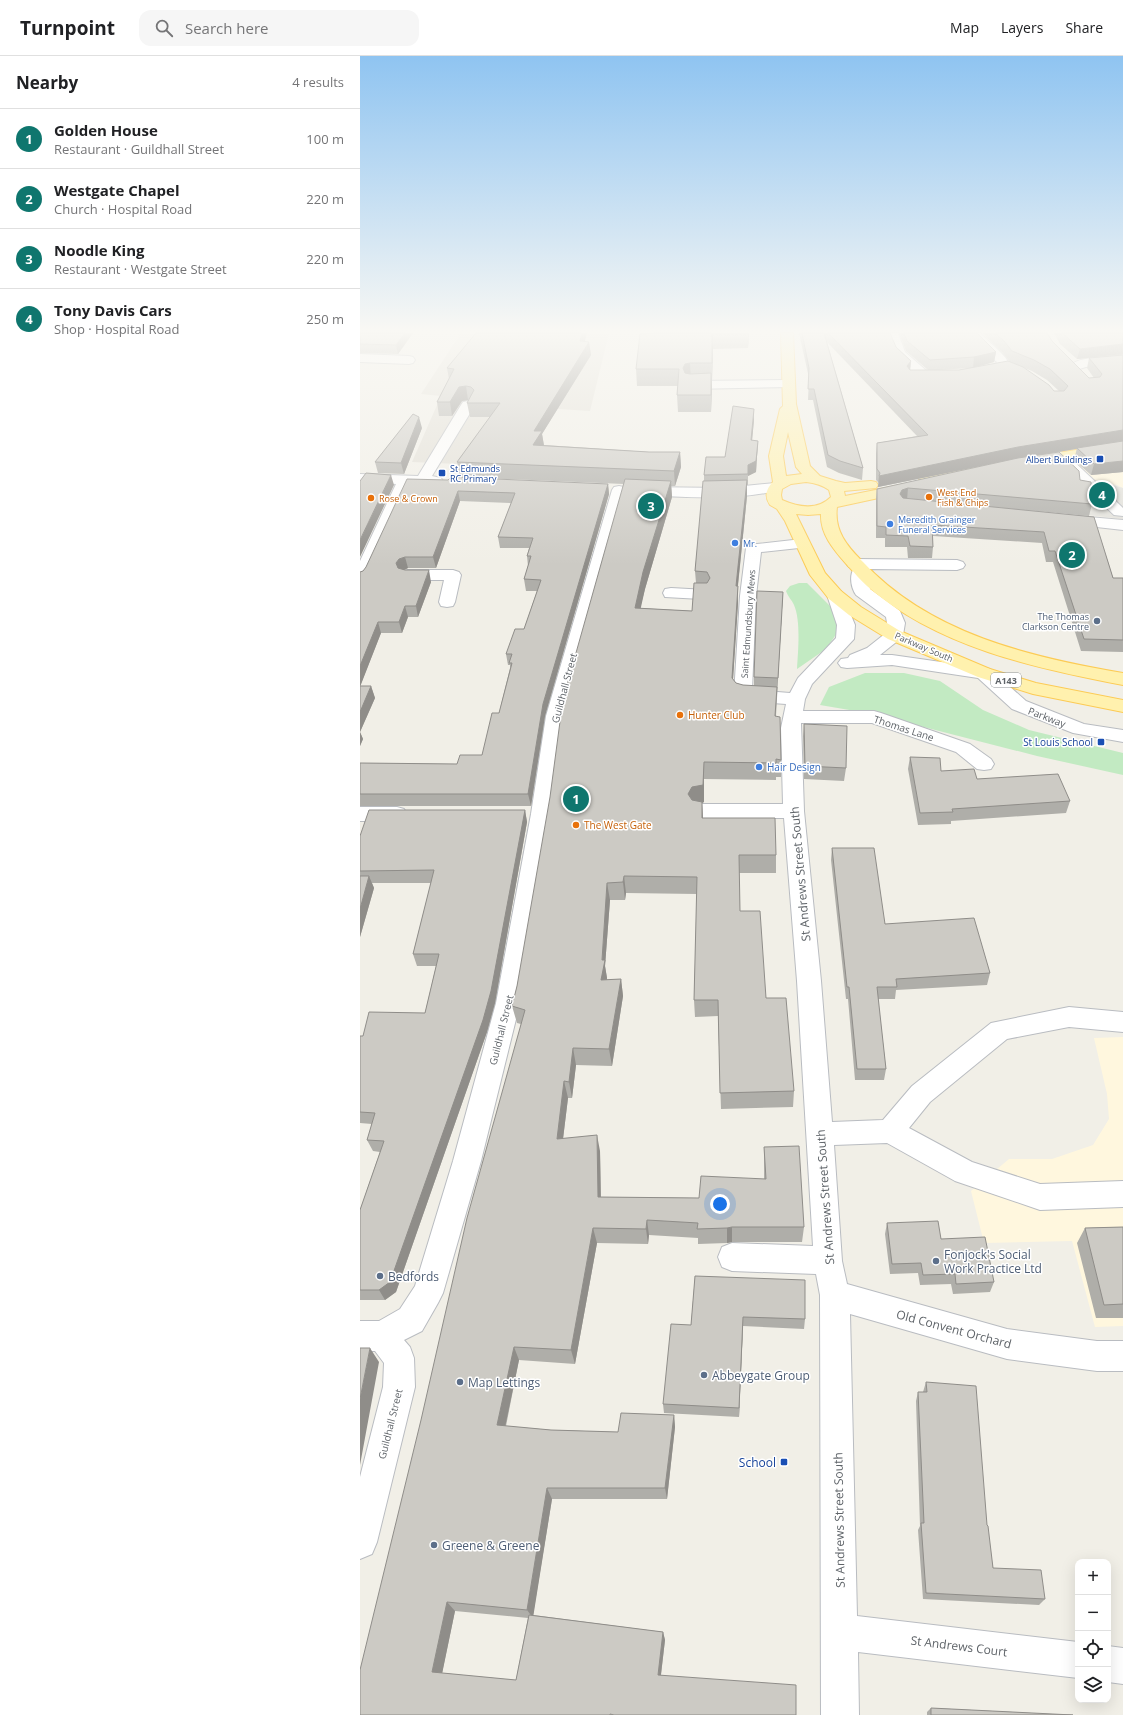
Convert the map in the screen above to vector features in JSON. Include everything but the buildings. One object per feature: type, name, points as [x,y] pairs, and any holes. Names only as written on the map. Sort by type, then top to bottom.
[{"type":"main road","points":[[778,495],[796,479],[815,479],[831,485],[858,487],[948,472],[1005,466],[832,504],[812,511],[792,509],[778,495],[776,456],[787,410]]},
{"type":"main road","points":[[790,410],[803,467],[815,479]]},
{"type":"main road","points":[[1024,463],[1123,446]]},
{"type":"main road","points":[[831,485],[836,489],[838,498],[832,504],[827,518],[828,526],[835,539],[857,567],[873,583],[905,607],[946,630],[994,649],[1089,673],[1123,679]]},
{"type":"main road","name":"Parkway South","points":[[778,495],[793,521],[802,544],[818,575],[835,595],[855,611],[894,635],[984,673],[1033,688],[1123,706]]},
{"type":"street","points":[[423,480],[464,410]]},
{"type":"street","points":[[1060,456],[1121,519]]},
{"type":"street","points":[[360,478],[446,482]]},
{"type":"street","points":[[364,576],[405,480]]},
{"type":"street","name":"Guildhall Street","points":[[371,1336],[411,1320],[428,1293],[467,1161],[508,1003],[533,814],[555,716],[611,489],[712,493],[758,498],[778,495]]},
{"type":"street","points":[[1048,518],[1121,519]]},
{"type":"street","name":"Saint Edmundsbury Mews","points":[[798,699],[742,695],[742,596],[754,548],[802,544]]},
{"type":"street","points":[[798,699],[847,663],[873,652],[894,635],[896,623],[894,615],[862,591],[857,567],[957,565]]},
{"type":"street","points":[[408,575],[453,575],[446,602]]},
{"type":"street","points":[[671,593],[700,594]]},
{"type":"street","points":[[798,699],[845,639],[846,625],[835,595]]},
{"type":"street","points":[[847,663],[892,660],[984,673]]},
{"type":"street","name":"Parkway","points":[[984,673],[1019,705],[1080,729],[1123,736]]},
{"type":"street","name":"Thomas Lane","points":[[798,699],[874,717],[963,748],[984,764]]},
{"type":"street","name":"St Andrews Street South","points":[[798,699],[791,728],[794,811],[820,1134],[828,1261],[835,1295],[840,1715]]},
{"type":"street","points":[[700,811],[794,811]]},
{"type":"street","points":[[360,814],[415,814]]},
{"type":"street","points":[[890,1131],[921,1094],[1000,1030],[1069,1016],[1123,1022]]},
{"type":"street","points":[[820,1134],[890,1131],[965,1172],[1040,1197],[1123,1194]]},
{"type":"street","points":[[732,1258],[828,1261]]},
{"type":"street","name":"Old Convent Orchard","points":[[835,1295],[1007,1344],[1097,1356],[1123,1356]]},
{"type":"street","name":"Guildhall Street","points":[[360,1542],[399,1387],[399,1358],[371,1336]]},
{"type":"street","name":"St Andrews Court","points":[[840,1632],[1075,1660]]},
{"type":"street","points":[[1111,1664],[1123,1666]]},
{"type":"shaded area","points":[[435,410],[493,410],[459,464],[412,462]]},
{"type":"shaded area","points":[[1123,460],[1123,488],[1117,485],[1097,482],[1078,465]]},
{"type":"shaded area","points":[[1090,479],[1123,488],[1123,519],[1089,515]]},
{"type":"shaded area","points":[[1123,1037],[1123,1326],[1095,1327],[1072,1241],[984,1243],[971,1191],[1009,1159],[1052,1159],[1093,1145],[1109,1119],[1107,1094],[1094,1038]]},
{"type":"green space","points":[[799,583],[807,583],[831,607],[837,620],[837,633],[826,649],[797,669],[798,619],[794,605],[786,591],[790,586]]},
{"type":"green space","points":[[865,673],[904,673],[940,681],[983,710],[1029,730],[1123,753],[1123,775],[1037,756],[873,714],[820,705],[829,687]]},
{"type":"place","name":"Albert Buildings","points":[[1100,459]]},
{"type":"place","name":"St Edmunds RC Primary","points":[[442,473]]},
{"type":"place","name":"Tony Davis Cars","points":[[1102,495]]},
{"type":"place","name":"West End Fish & Chips","points":[[929,497]]},
{"type":"place","name":"Rose & Crown","points":[[371,498]]},
{"type":"place","name":"Noodle King","points":[[651,506]]},
{"type":"place","name":"Meredith Grainger Funeral Services","points":[[890,524]]},
{"type":"place","name":"Mr.","points":[[735,543]]},
{"type":"place","name":"Westgate Chapel","points":[[1072,555]]},
{"type":"place","name":"The Thomas Clarkson Centre","points":[[1097,621]]},
{"type":"place","name":"Hunter Club","points":[[680,715]]},
{"type":"place","name":"St Louis School","points":[[1101,742]]},
{"type":"place","name":"Hair Design","points":[[759,767]]},
{"type":"place","name":"Golden House","points":[[576,799]]},
{"type":"place","name":"The West Gate","points":[[576,825]]},
{"type":"place","name":"Fonjock's Social Work Practice Ltd","points":[[936,1261]]},
{"type":"place","name":"Bedfords","points":[[380,1276]]},
{"type":"place","name":"Abbeygate Group","points":[[704,1375]]},
{"type":"place","name":"Map Lettings","points":[[460,1382]]},
{"type":"place","name":"School","points":[[784,1462]]},
{"type":"place","name":"Greene & Greene","points":[[434,1545]]}]
